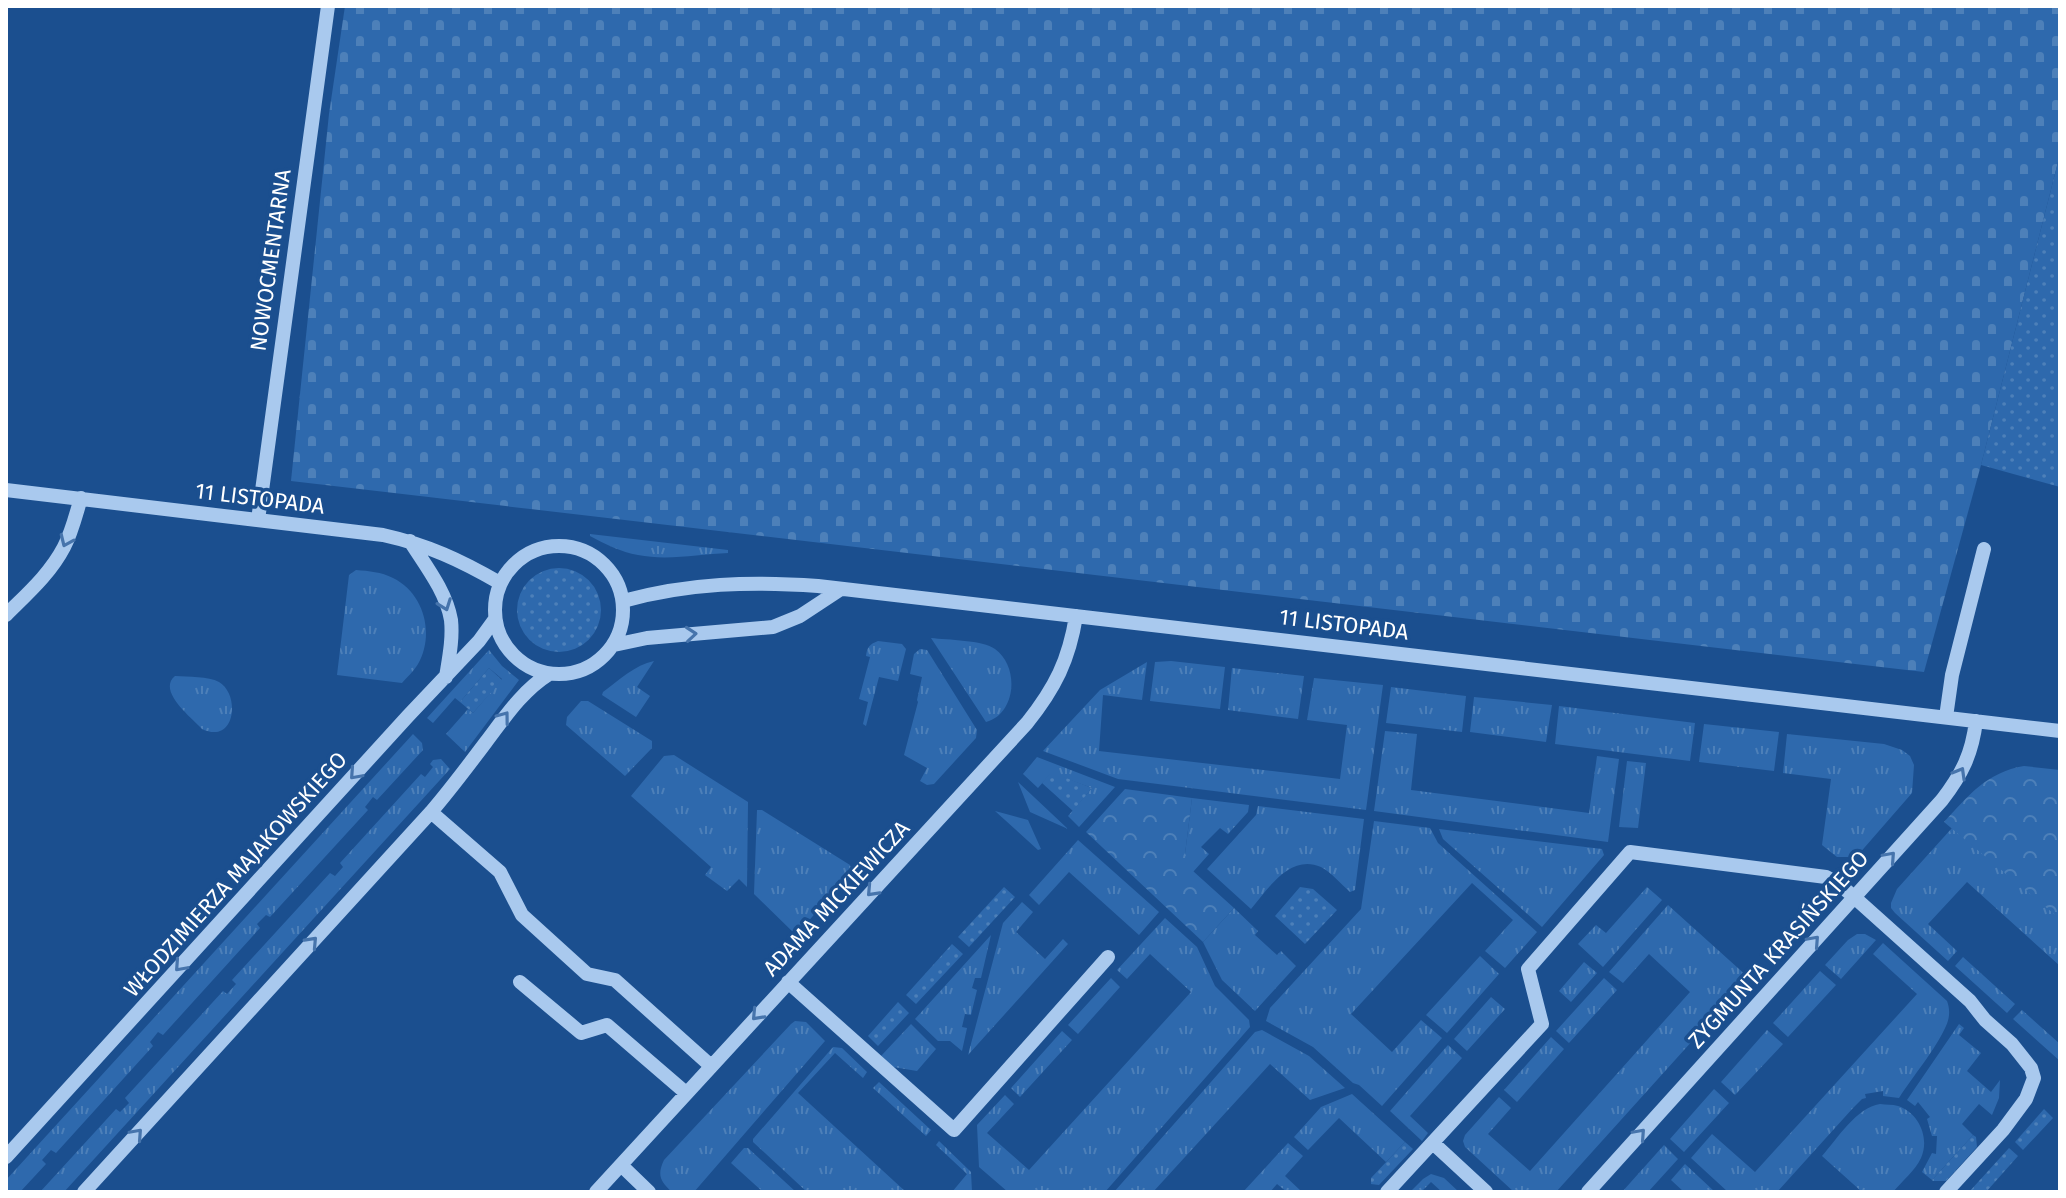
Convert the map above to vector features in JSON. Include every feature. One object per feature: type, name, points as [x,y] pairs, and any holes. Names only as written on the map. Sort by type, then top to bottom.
[{"type":"street","name":"NOWOCMENTARNA","points":[[258,520],[328,6]]},
{"type":"street","name":"11 LISTOPADA","points":[[6,490],[410,541],[461,561],[500,583]]},
{"type":"street","points":[[6,615],[58,558],[81,498]]},
{"type":"street","points":[[410,541],[435,580],[451,619],[446,677]]},
{"type":"street","points":[[558,545],[581,549],[602,561],[617,580],[623,601],[622,625],[614,645],[599,661],[580,672],[564,675],[532,669],[517,659],[502,642],[495,619],[495,601],[500,583],[514,563],[534,550],[558,545]]},
{"type":"street","points":[[1946,717],[1952,675],[1984,549]]},
{"type":"street","name":"11 LISTOPADA","points":[[623,601],[713,584],[786,583],[2060,731]]},
{"type":"street","points":[[614,645],[647,638],[773,627],[800,616],[841,589]]},
{"type":"street","name":"ADAMA MICKIEWICZA","points":[[596,1192],[1039,708],[1064,664],[1072,642],[1076,616]]},
{"type":"street","name":"WŁODZIMIERZA MAJAKOWSKIEGO","points":[[6,1157],[479,641],[495,619]]},
{"type":"street","points":[[84,1192],[431,812],[514,704],[532,685],[549,674]]},
{"type":"street","name":"ZYGMUNTA KRASIŃSKIEGO","points":[[1588,1192],[1955,782],[1968,760],[1976,721]]},
{"type":"street","points":[[431,812],[500,872],[522,915],[587,974],[615,980],[711,1066]]},
{"type":"street","points":[[1387,1192],[1542,1024],[1528,969],[1630,852],[1826,877],[1839,884],[1970,1001],[1985,1020],[2012,1044],[2031,1068],[2034,1078],[2026,1099],[2003,1130],[1946,1192]]},
{"type":"street","points":[[788,982],[954,1130],[1108,957]]},
{"type":"street","points":[[520,982],[581,1033],[607,1025],[686,1093]]},
{"type":"street","points":[[1433,1143],[1486,1192]]},
{"type":"street","points":[[621,1165],[649,1192]]},
{"type":"green space","points":[[345,6],[2060,6],[2060,154],[1981,465],[1924,672],[291,481],[329,114]]},
{"type":"green space","points":[[2060,154],[2060,487],[1981,465]]},
{"type":"green space","points":[[590,534],[728,550],[728,553],[649,557],[619,550]]},
{"type":"green space","points":[[559,568],[575,571],[589,580],[598,594],[601,610],[598,626],[589,640],[575,649],[559,652],[543,649],[529,640],[520,626],[517,610],[520,594],[529,580],[543,571]]},
{"type":"green space","points":[[356,570],[379,573],[404,585],[424,615],[426,640],[423,652],[416,667],[402,683],[337,675],[349,575]]},
{"type":"green space","points":[[931,638],[982,644],[995,649],[1003,657],[1011,678],[1009,700],[1004,710],[986,722]]},
{"type":"green space","points":[[878,641],[902,644],[906,649],[898,681],[879,677],[866,726],[863,724],[868,702],[859,699],[870,657],[866,656],[867,650]]},
{"type":"green space","points":[[920,649],[927,650],[977,730],[976,738],[934,784],[927,785],[920,781],[927,768],[904,755],[922,677],[910,674],[914,654]]},
{"type":"green space","points":[[489,650],[519,680],[465,752],[446,734],[468,709],[473,713],[502,679],[489,668],[460,702],[455,698],[433,723],[427,718]]},
{"type":"green space","points":[[654,661],[637,687],[650,696],[636,717],[602,695],[627,674]]},
{"type":"green space","points":[[1147,662],[1142,700],[1103,695],[1099,751],[1340,779],[1347,725],[1307,720],[1314,678],[1383,685],[1366,810],[1118,779],[1043,751],[1100,690]]},
{"type":"green space","points":[[1155,662],[1225,667],[1220,709],[1150,701]]},
{"type":"green space","points":[[489,668],[502,680],[473,713],[460,702]]},
{"type":"green space","points":[[1232,668],[1304,676],[1298,719],[1228,710]]},
{"type":"green space","points":[[175,676],[214,680],[226,688],[232,707],[228,725],[213,732],[202,729],[173,696],[170,689]]},
{"type":"green space","points":[[1391,687],[1466,696],[1462,732],[1386,723]]},
{"type":"green space","points":[[1474,697],[1552,705],[1546,742],[1470,732]]},
{"type":"green space","points":[[581,701],[588,701],[652,741],[652,748],[625,776],[566,725],[567,717]]},
{"type":"green space","points":[[1559,706],[1695,723],[1690,761],[1555,744]]},
{"type":"green space","points":[[1704,724],[1779,732],[1774,771],[1699,762]]},
{"type":"green space","points":[[1385,731],[1417,734],[1411,790],[1589,813],[1597,756],[1619,759],[1608,842],[1374,811]]},
{"type":"green space","points":[[413,734],[422,743],[423,750],[377,800],[373,797],[365,807],[368,810],[270,917],[266,915],[257,924],[260,928],[163,1035],[158,1032],[150,1042],[153,1046],[56,1153],[51,1150],[42,1160],[46,1164],[20,1192],[6,1192],[6,1180]]},
{"type":"green space","points":[[1787,734],[1884,744],[1910,756],[1914,765],[1912,793],[1858,855],[1837,857],[1822,845],[1831,779],[1783,773]]},
{"type":"green space","points":[[674,755],[748,802],[747,887],[739,879],[727,891],[705,875],[711,867],[631,796],[664,756]]},
{"type":"green space","points":[[1037,757],[1115,787],[1079,827],[1068,816],[1092,788],[1051,773],[1038,788],[1023,774]]},
{"type":"green space","points":[[441,759],[450,769],[64,1192],[40,1192],[116,1109],[120,1112],[129,1103],[125,1098],[223,991],[227,994],[236,984],[232,980],[330,873],[335,876],[343,867],[340,863],[421,774],[425,777],[433,767],[430,764],[433,760]]},
{"type":"green space","points":[[1627,761],[1646,763],[1638,828],[1619,827]]},
{"type":"green space","points":[[2024,766],[2060,770],[2060,919],[1944,822],[1970,794],[1989,780]]},
{"type":"green space","points":[[1051,772],[1092,788],[1073,811],[1042,783]]},
{"type":"green space","points":[[1018,782],[1068,829],[1030,812]]},
{"type":"green space","points":[[1125,789],[1192,798],[1185,854],[1194,862],[1193,871],[1234,908],[1203,942],[1086,832]]},
{"type":"green space","points":[[1192,798],[1249,805],[1248,812],[1228,834],[1220,828],[1201,847],[1209,854],[1193,872],[1185,854]]},
{"type":"green space","points":[[1258,806],[1364,819],[1355,890],[1350,892],[1321,867],[1299,865],[1280,876],[1251,909],[1207,869],[1256,815]]},
{"type":"green space","points":[[757,810],[762,810],[850,865],[852,872],[796,935],[754,894]]},
{"type":"green space","points":[[995,811],[1028,820],[1041,849],[1038,850]]},
{"type":"green space","points":[[1374,821],[1430,828],[1438,843],[1537,932],[1505,968],[1485,951],[1513,920],[1472,883],[1351,1014],[1392,1052],[1421,1020],[1442,1038],[1382,1106],[1313,1047],[1266,1021],[1270,1008],[1361,909]]},
{"type":"green space","points":[[1952,828],[2060,918],[2060,966],[1967,882],[1928,924],[1957,951],[1948,961],[1891,908],[1897,889]]},
{"type":"green space","points":[[1439,829],[1602,849],[1604,855],[1542,927],[1443,839]]},
{"type":"green space","points":[[1078,840],[1159,912],[1139,935],[1069,872],[1039,905],[1029,895]]},
{"type":"green space","points":[[1004,887],[1015,897],[969,947],[958,937]]},
{"type":"green space","points":[[1300,887],[1313,889],[1337,910],[1305,944],[1275,916]]},
{"type":"green space","points":[[1647,887],[1662,900],[1603,967],[1578,944],[1596,925],[1606,933]]},
{"type":"green space","points":[[1022,902],[1033,912],[1016,932],[1045,959],[1063,939],[1068,944],[968,1055],[1003,923]]},
{"type":"green space","points":[[1668,905],[1749,978],[1556,1192],[1514,1192],[1465,1147],[1465,1135],[1499,1097],[1511,1108],[1488,1134],[1530,1171],[1690,992],[1649,954],[1623,983],[1609,972]]},
{"type":"green space","points":[[1234,908],[1258,931],[1255,935],[1277,955],[1281,951],[1296,966],[1255,1011],[1222,980],[1203,942]]},
{"type":"green space","points":[[1165,918],[1197,947],[1215,986],[1249,1020],[1250,1027],[1105,1192],[1008,1192],[979,1167],[977,1125],[1005,1095],[1014,1104],[987,1133],[1029,1170],[1191,992],[1150,954],[1127,979],[1117,970]]},
{"type":"green space","points":[[1857,934],[1865,934],[1876,940],[1841,979],[1825,965]]},
{"type":"green space","points":[[991,935],[981,978],[975,978],[972,988],[977,990],[971,1015],[965,1014],[962,1027],[967,1028],[962,1051],[950,1041],[938,1041],[915,1019]]},
{"type":"green space","points":[[1883,943],[1947,1001],[1948,1019],[1936,1044],[1899,1098],[1883,1096],[1883,1091],[1865,1094],[1866,1098],[1853,1108],[1777,1192],[1728,1192],[1691,1158],[1712,1134],[1755,1172],[1917,994],[1873,954]]},
{"type":"green space","points":[[952,944],[963,954],[916,1004],[906,995]]},
{"type":"green space","points":[[1480,956],[1499,974],[1447,1033],[1426,1015]]},
{"type":"green space","points":[[1963,957],[2015,1004],[2007,1013],[1955,966]]},
{"type":"green space","points":[[1584,962],[1597,973],[1571,1002],[1559,991]]},
{"type":"green space","points":[[1820,971],[1836,985],[1788,1037],[1773,1023]]},
{"type":"green space","points":[[1111,978],[1120,987],[1078,1034],[1068,1025]]},
{"type":"green space","points":[[1604,978],[1617,990],[1569,1043],[1556,1031]]},
{"type":"green space","points":[[1491,997],[1505,1009],[1467,1051],[1454,1039]]},
{"type":"green space","points":[[898,1002],[909,1013],[878,1046],[868,1036]]},
{"type":"green space","points":[[2022,1010],[2060,1044],[2060,1061],[2013,1019]]},
{"type":"green space","points":[[795,1021],[806,1022],[825,1041],[694,1192],[672,1192],[661,1178],[664,1160]]},
{"type":"green space","points":[[911,1024],[936,1049],[917,1071],[893,1067],[881,1056]]},
{"type":"green space","points":[[1959,1024],[1964,1028],[1959,1035],[1981,1053],[1967,1071],[1991,1092],[2000,1080],[1999,1098],[1992,1115],[1979,1104],[1962,1124],[1973,1135],[1932,1180],[1922,1172],[1932,1153],[1936,1154],[1937,1136],[1932,1136],[1927,1119],[1930,1117],[1918,1102],[1915,1106],[1907,1100]]},
{"type":"green space","points":[[1262,1030],[1309,1056],[1345,1088],[1310,1100],[1270,1064],[1153,1192],[1114,1192],[1255,1032]]},
{"type":"green space","points":[[1767,1030],[1783,1044],[1735,1095],[1721,1082]]},
{"type":"green space","points":[[1062,1031],[1072,1040],[1020,1097],[1011,1088]]},
{"type":"green space","points":[[1551,1037],[1564,1049],[1517,1102],[1504,1090]]},
{"type":"green space","points":[[1448,1045],[1462,1058],[1410,1116],[1428,1133],[1422,1141],[1390,1111]]},
{"type":"green space","points":[[833,1047],[842,1048],[867,1072],[863,1078],[835,1053],[798,1093],[906,1192],[807,1192],[753,1142]]},
{"type":"green space","points":[[879,1082],[931,1130],[926,1136],[873,1088]]},
{"type":"green space","points":[[1714,1089],[1729,1103],[1684,1152],[1670,1139]]},
{"type":"green space","points":[[1352,1094],[1405,1142],[1386,1162],[1339,1118],[1308,1150],[1294,1137],[1321,1107]]},
{"type":"green space","points":[[1880,1104],[1898,1106],[1912,1114],[1921,1127],[1923,1150],[1915,1167],[1893,1192],[1862,1192],[1822,1156],[1855,1117]]},
{"type":"green space","points":[[2044,1109],[2053,1118],[2023,1150],[2015,1142]]},
{"type":"green space","points":[[1973,1135],[1977,1147],[1946,1181],[1933,1181],[1932,1180]]},
{"type":"green space","points":[[939,1141],[971,1172],[972,1192],[952,1192],[967,1174],[936,1145]]},
{"type":"green space","points":[[1405,1142],[1413,1149],[1379,1185],[1371,1184],[1371,1178]]},
{"type":"green space","points":[[1288,1143],[1303,1156],[1285,1176],[1302,1192],[1287,1192],[1277,1184],[1270,1192],[1243,1192]]},
{"type":"green space","points":[[1664,1145],[1678,1159],[1648,1192],[1622,1192]]},
{"type":"green space","points":[[744,1148],[748,1148],[796,1192],[763,1192],[731,1163]]},
{"type":"green space","points":[[2009,1148],[2018,1156],[1986,1192],[1969,1192]]},
{"type":"green space","points":[[1685,1164],[1715,1192],[1684,1192],[1671,1180]]},
{"type":"green space","points":[[1431,1174],[1444,1178],[1459,1192],[1442,1192],[1431,1182],[1421,1192],[1410,1192]]}]
